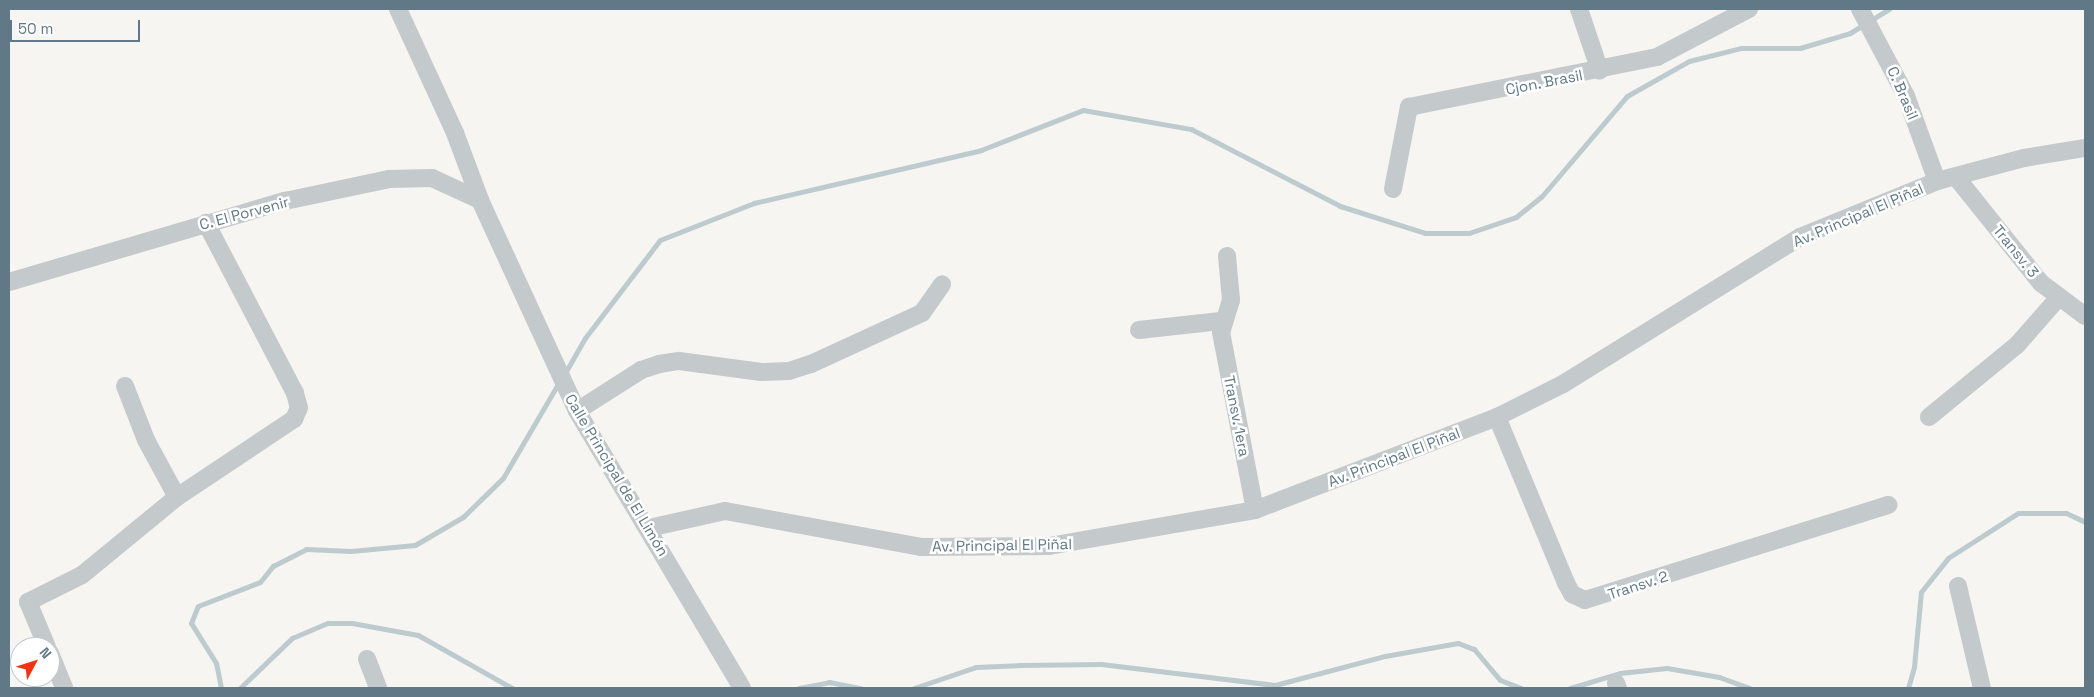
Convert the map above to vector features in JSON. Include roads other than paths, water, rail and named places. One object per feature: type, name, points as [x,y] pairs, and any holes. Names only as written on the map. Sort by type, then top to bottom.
[{"type":"street","name":"Calle Principal de El Limón","points":[[398,9],[455,133],[480,200],[577,411],[649,528],[742,688]]},
{"type":"street","points":[[1579,9],[1600,71]]},
{"type":"street","name":"Cjon. Brasil","points":[[1393,189],[1409,107],[1600,71],[1657,57],[1749,9]]},
{"type":"street","name":"C. Brasil","points":[[1861,10],[1906,96],[1937,181]]},
{"type":"street","name":"Av. Principal El Piñal","points":[[649,528],[725,511],[921,547],[1049,546],[1255,510],[1497,417],[1563,384],[1800,237],[1937,181],[2024,158],[2085,148]]},
{"type":"street","name":"Transv. 3","points":[[1956,177],[2041,284],[2085,316]]},
{"type":"street","name":"C. El Porvenir","points":[[9,282],[206,223],[389,179],[432,178],[480,200]]},
{"type":"street","points":[[43,637],[28,602],[82,575],[177,497],[294,419],[299,408],[295,393],[206,223]]},
{"type":"street","points":[[1139,330],[1221,321],[1231,300],[1227,256]]},
{"type":"street","points":[[577,411],[640,370],[659,364],[680,361],[761,372],[789,371],[811,364],[922,313],[942,284]]},
{"type":"street","points":[[1929,417],[2017,345],[2059,297]]},
{"type":"street","name":"Transv. 1era","points":[[1221,321],[1255,510]]},
{"type":"street","points":[[125,386],[146,440],[177,497]]},
{"type":"street","name":"Transv. 2","points":[[1497,417],[1566,583],[1572,594],[1586,600],[1888,506]]},
{"type":"street","points":[[1958,586],[1982,688]]},
{"type":"street","points":[[367,659],[378,688]]},
{"type":"waterway","points":[[565,373],[585,338],[660,240],[754,203],[981,150],[1083,110],[1191,129],[1340,206],[1425,233],[1469,233],[1516,217],[1542,196],[1627,96],[1689,61],[1741,48],[1800,48],[1850,33],[1889,9]]},
{"type":"waterway","points":[[221,688],[216,663],[191,623],[198,606],[260,582],[273,566],[306,549],[351,551],[415,545],[463,517],[503,478],[559,382]]},
{"type":"waterway","points":[[1908,688],[1914,667],[1921,592],[1948,558],[2018,513],[2066,513],[2085,522]]},
{"type":"waterway","points":[[240,688],[292,638],[328,623],[352,623],[418,635],[512,688]]},
{"type":"waterway","points":[[914,688],[976,667],[1101,664],[1275,685],[1385,656],[1458,643],[1474,649],[1500,680],[1521,688]]},
{"type":"waterway","points":[[1570,688],[1620,673],[1667,668],[1719,677],[1749,688]]},
{"type":"waterway","points":[[799,688],[829,682],[860,688]]}]
